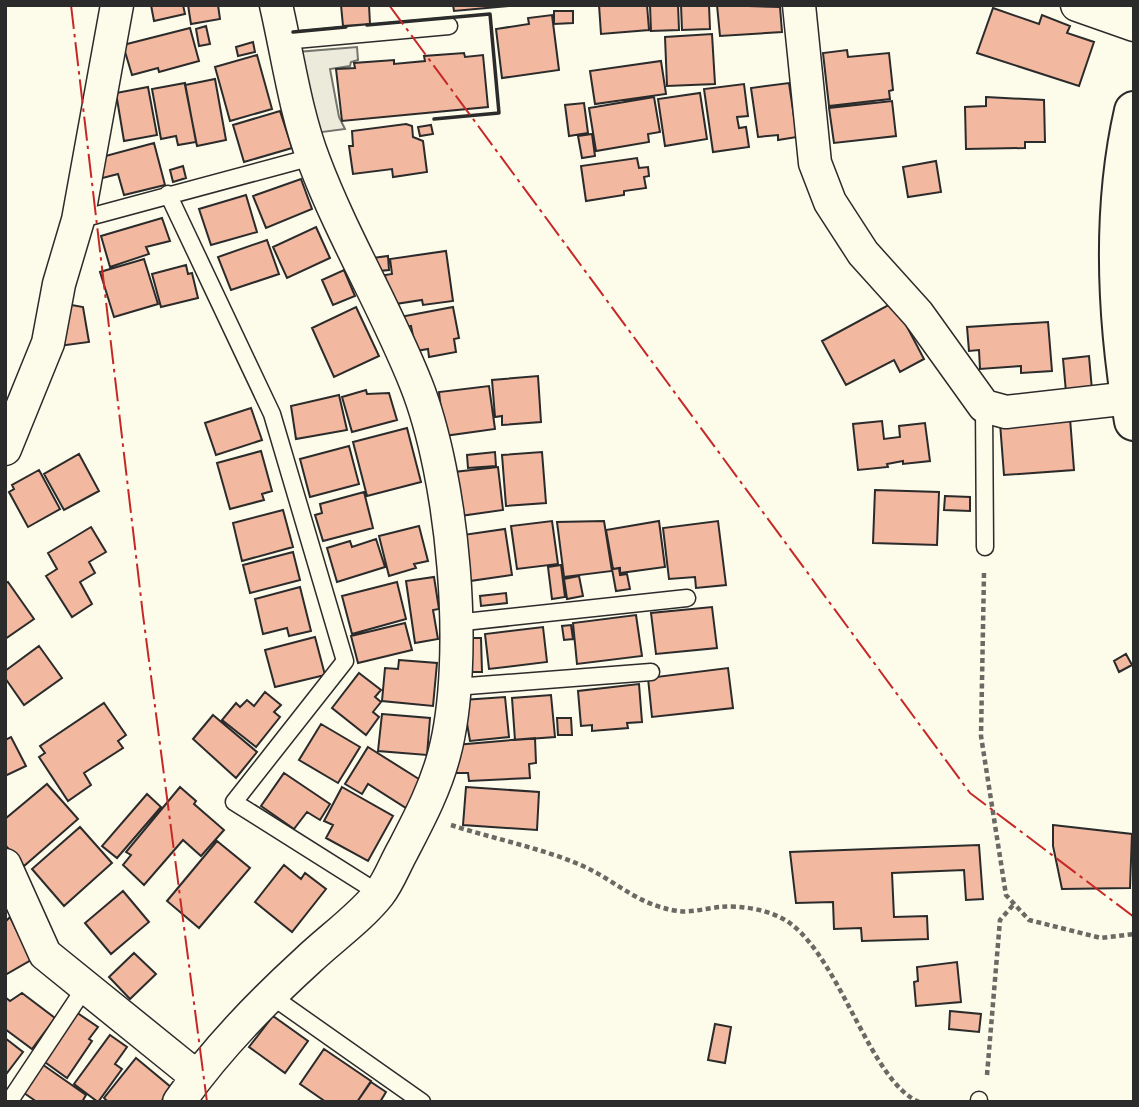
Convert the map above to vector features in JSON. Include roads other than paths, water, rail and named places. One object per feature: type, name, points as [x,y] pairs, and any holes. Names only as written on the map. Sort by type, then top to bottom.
[{"type":"street","points":[[5,449],[47,343],[59,284],[78,220],[117,5]]},
{"type":"street","points":[[5,865],[45,954],[86,986],[188,1089],[270,995],[380,894],[436,783],[445,751],[455,687],[455,623],[446,494],[428,419],[405,359],[340,228],[312,156],[292,85],[276,5]]},
{"type":"street","points":[[799,5],[815,163],[830,202],[863,253],[918,314],[984,406],[1006,412],[1132,410],[1121,312],[1120,220],[1134,111]]},
{"type":"street","points":[[1077,5],[1134,25]]},
{"type":"lane","points":[[284,41],[449,26]]},
{"type":"lane","points":[[78,220],[312,156]]},
{"type":"lane","points":[[168,194],[272,414],[345,661],[234,802],[380,894]]},
{"type":"lane","points":[[984,406],[985,547]]},
{"type":"lane","points":[[455,623],[687,598]]},
{"type":"lane","points":[[455,687],[651,672]]},
{"type":"lane","points":[[9,1102],[86,986]]},
{"type":"lane","points":[[270,995],[422,1102]]}]
